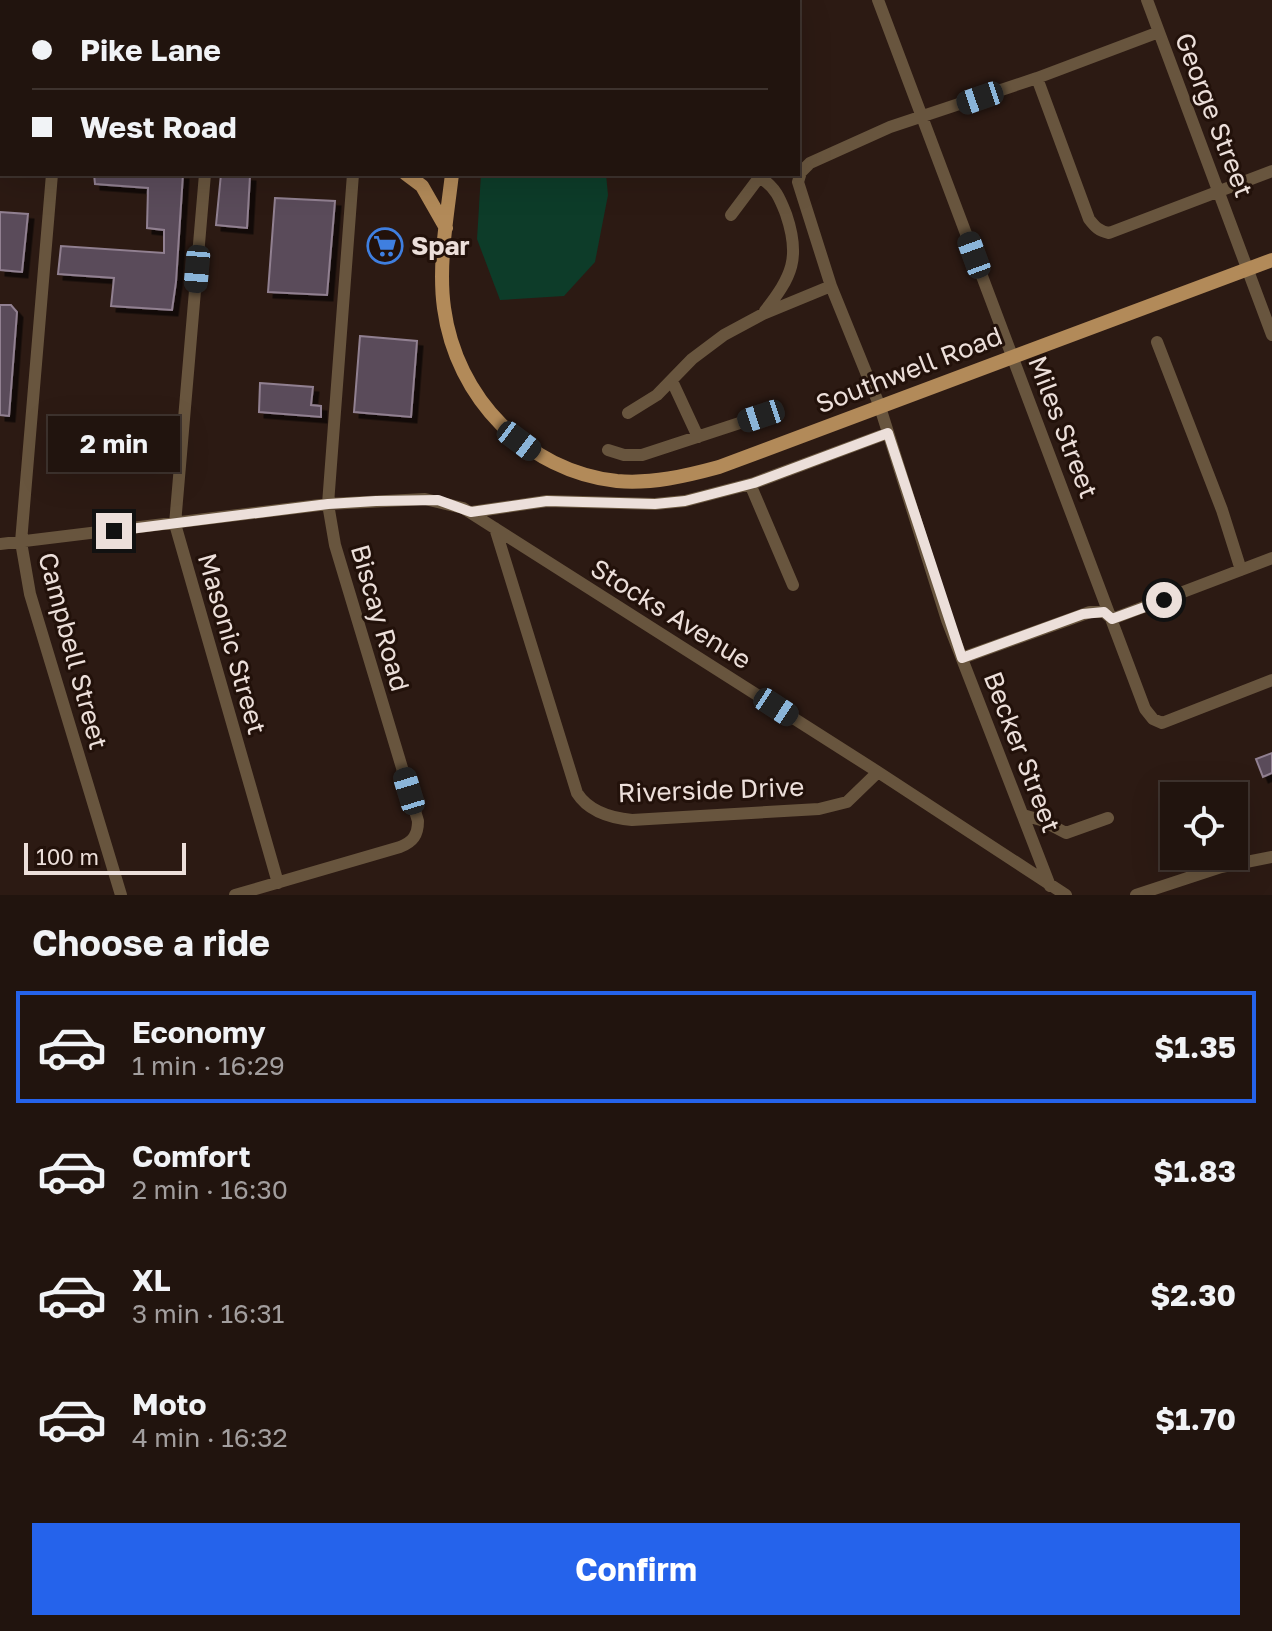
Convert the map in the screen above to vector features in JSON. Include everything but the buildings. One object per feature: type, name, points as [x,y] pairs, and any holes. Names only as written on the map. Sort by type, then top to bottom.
[{"type":"main road","points":[[409,176],[422,186],[446,229]]},
{"type":"main road","name":"Southwell Road","points":[[452,176],[443,306],[450,341],[467,380],[483,405],[513,435],[544,458],[571,470],[619,481],[662,480],[690,475],[1272,260]]},
{"type":"street","name":"Miles Street","points":[[878,0],[1145,709],[1157,721],[1167,721],[1272,680]]},
{"type":"street","name":"George Street","points":[[1147,0],[1272,335]]},
{"type":"street","points":[[924,118],[1159,32]]},
{"type":"street","points":[[1037,78],[1089,219],[1098,229],[1109,233],[1272,171]]},
{"type":"street","name":"Becker Street","points":[[924,118],[890,127],[810,163],[801,172],[799,187],[831,286],[880,407],[962,658],[1050,886]]},
{"type":"street","name":"Campbell Street","points":[[52,176],[21,542],[30,594],[121,895]]},
{"type":"street","name":"Masonic Street","points":[[205,176],[175,524],[278,883]]},
{"type":"street","name":"Biscay Road","points":[[278,883],[400,847],[413,840],[418,831],[418,821],[335,545],[328,504],[353,176]]},
{"type":"street","points":[[731,215],[758,179],[762,179],[778,194],[790,228],[793,265],[789,277],[763,314]]},
{"type":"street","points":[[628,413],[657,395],[707,346],[763,314],[831,286]]},
{"type":"street","points":[[1157,342],[1222,510],[1241,570]]},
{"type":"street","points":[[672,381],[698,437]]},
{"type":"street","points":[[608,450],[624,455],[642,455],[761,416]]},
{"type":"street","name":"Southwell Road","points":[[471,512],[547,501],[670,502],[717,494],[888,433]]},
{"type":"street","points":[[750,484],[793,585]]},
{"type":"street","name":"Stocks Avenue","points":[[0,544],[328,504],[425,499],[449,502],[471,512],[1066,895]]},
{"type":"street","name":"Riverside Drive","points":[[495,528],[577,793],[588,806],[609,816],[632,820],[819,809],[847,802],[878,772]]},
{"type":"street","points":[[962,658],[1090,612],[1104,612],[1112,619],[1272,558]]},
{"type":"street","points":[[1023,815],[1066,833],[1108,818]]},
{"type":"street","points":[[1136,895],[1221,867],[1272,857]]},
{"type":"street","points":[[235,895],[278,883]]},
{"type":"green space","points":[[481,176],[606,176],[608,195],[595,262],[564,296],[500,300],[477,239]]},
{"type":"place","name":"Spar","points":[[385,246]]},
{"type":"route","points":[[114,531],[328,504],[376,501],[438,500],[471,512],[495,511],[547,501],[655,504],[685,501],[754,483],[888,433],[962,658],[1083,614],[1104,612],[1112,619],[1164,600]]}]
